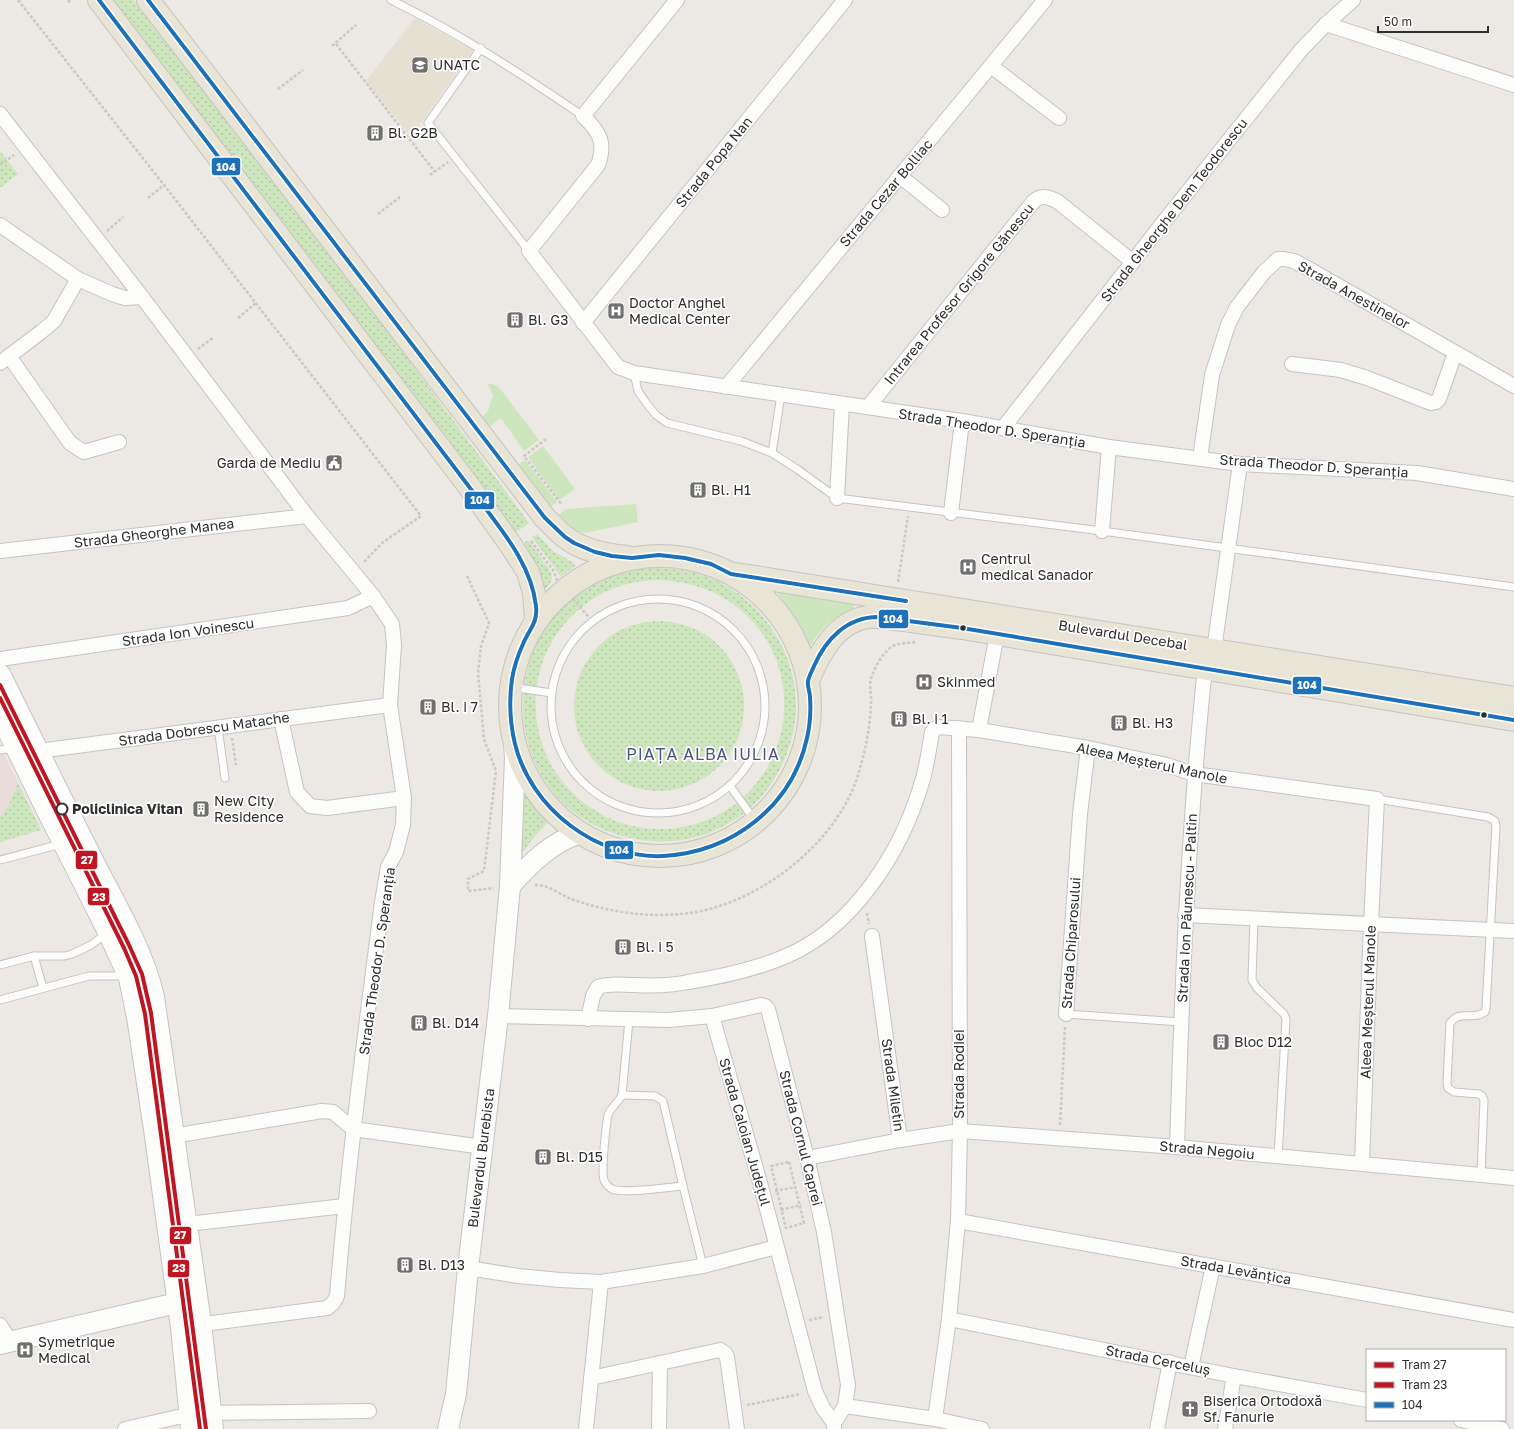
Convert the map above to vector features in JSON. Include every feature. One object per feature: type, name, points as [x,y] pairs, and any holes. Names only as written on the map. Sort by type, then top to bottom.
[{"type":"main road","points":[[99,0],[468,485],[522,561],[532,583],[536,620]]},
{"type":"main road","points":[[148,0],[545,518],[565,537],[574,543],[604,554],[632,558]]},
{"type":"main road","points":[[659,555],[685,558],[711,564],[731,574],[759,593],[782,618],[793,636],[800,652],[808,681],[810,696],[810,720],[806,744],[800,762],[783,794],[756,822],[734,838],[713,847],[691,853],[668,856],[645,856],[600,844],[580,833],[557,815],[538,793],[522,764],[514,742],[510,712],[511,687],[514,670],[520,651],[536,620],[558,594],[583,576],[607,565],[632,558],[659,555]]},
{"type":"main road","name":"Bulevardul Decebal","points":[[731,574],[894,600],[1209,659],[1514,720]]},
{"type":"main road","name":"Bulevardul Decebal","points":[[808,681],[816,660],[824,647],[834,636],[846,626],[857,620],[878,617],[997,634],[1209,659],[1514,698]]},
{"type":"main road","points":[[0,674],[38,752],[137,971],[137,1017],[164,1135],[176,1225],[177,1303],[181,1326],[191,1422]]},
{"type":"main road","points":[[0,715],[11,751],[63,844],[116,926]]},
{"type":"main road","name":"Bulevardul Burebista","points":[[448,1429],[456,1394],[468,1268],[498,1016],[510,886],[515,758],[514,742]]},
{"type":"main road","points":[[510,886],[548,849],[569,837],[580,833]]},
{"type":"main road","points":[[176,1225],[198,1300],[212,1421]]},
{"type":"main road","points":[[3,1337],[198,1300]]},
{"type":"street","points":[[529,251],[598,166],[602,155],[600,138],[591,123],[584,116],[677,0]]},
{"type":"street","name":"Strada Popa Nan","points":[[583,323],[845,0]]},
{"type":"street","name":"Strada Cezar Bolliac","points":[[726,386],[1045,0]]},
{"type":"street","name":"Strada Gheorghe Dem Teodorescu","points":[[1003,428],[1132,262],[1301,50],[1326,24],[1353,0]]},
{"type":"street","points":[[1326,24],[1514,85]]},
{"type":"street","points":[[991,66],[1059,118]]},
{"type":"street","name":"Strada Theodor D. Speranția","points":[[0,114],[188,357],[307,516],[373,596],[392,624],[394,645],[390,704],[404,798],[403,825],[396,852],[388,867],[382,902],[344,1206],[337,1296],[333,1303],[327,1308],[201,1323]]},
{"type":"street","points":[[900,176],[942,210]]},
{"type":"street","name":"Intrarea Profesor Grigore Gănescu","points":[[868,407],[1038,197],[1043,196],[1057,202],[1132,262]]},
{"type":"street","points":[[0,225],[78,279],[112,294],[126,298],[142,297]]},
{"type":"street","name":"Strada Theodor D. Speranția","points":[[529,251],[618,367],[634,372],[962,421],[1108,447],[1240,464],[1417,473],[1514,489]]},
{"type":"street","name":"Strada Anestinelor","points":[[1200,458],[1212,375],[1228,325],[1238,307],[1264,272],[1278,259],[1294,261],[1309,269],[1514,386]]},
{"type":"street","points":[[78,279],[54,321],[5,360],[70,443],[84,452],[119,442]]},
{"type":"street","points":[[1292,364],[1341,370],[1367,378],[1431,403],[1436,402],[1439,399],[1455,353]]},
{"type":"street","points":[[837,498],[842,404]]},
{"type":"street","points":[[952,513],[962,421]]},
{"type":"street","points":[[1102,532],[1108,447]]},
{"type":"street","name":"Strada Ion Păunescu - Paltin","points":[[1176,1147],[1185,915],[1194,774],[1209,659],[1228,548],[1240,464]]},
{"type":"street","name":"Strada Gheorghe Manea","points":[[0,551],[307,516]]},
{"type":"street","name":"Strada Ion Voinescu","points":[[0,659],[348,608],[373,596]]},
{"type":"street","points":[[979,730],[997,634]]},
{"type":"street","name":"Strada Dobrescu Matache","points":[[11,751],[38,752],[390,704]]},
{"type":"street","points":[[281,719],[297,792],[310,806],[327,808],[404,798]]},
{"type":"street","name":"Aleea Meșterul Manole","points":[[588,1019],[593,996],[598,987],[608,984],[670,986],[748,970],[785,957],[802,948],[842,918],[863,897],[890,855],[910,815],[922,782],[932,732],[938,727],[979,730],[1088,748],[1168,765],[1194,774],[1377,799],[1362,1163]]},
{"type":"street","name":"Strada Rodiei","points":[[935,1420],[949,1320],[958,1221],[960,1131],[958,728]]},
{"type":"street","name":"Strada Chiparosului","points":[[1066,1014],[1080,814],[1088,748]]},
{"type":"street","points":[[1185,915],[1514,932]]},
{"type":"street","name":"Strada Miletin","points":[[807,1158],[900,1140],[872,936]]},
{"type":"street","name":"Strada Cornul Caprei","points":[[712,1016],[761,1005],[768,1009],[807,1158],[824,1232],[830,1273]]},
{"type":"street","points":[[498,1016],[629,1020],[668,1020],[712,1016]]},
{"type":"street","name":"Strada Caloian Județul","points":[[712,1016],[770,1193],[776,1247],[816,1391],[823,1408],[834,1426],[845,1406],[848,1385],[830,1273]]},
{"type":"street","points":[[164,1135],[185,1134],[322,1111],[333,1112],[353,1129],[483,1147]]},
{"type":"street","name":"Strada Negoiu","points":[[900,1140],[960,1131],[1176,1147],[1514,1178]]},
{"type":"street","points":[[176,1225],[344,1206]]},
{"type":"street","name":"Strada Levănțica","points":[[958,1221],[1514,1320]]},
{"type":"street","points":[[468,1268],[518,1276],[601,1282],[703,1266],[776,1247]]},
{"type":"street","points":[[1191,1367],[1213,1266]]},
{"type":"street","points":[[586,1429],[601,1282]]},
{"type":"street","name":"Strada Cerceluș","points":[[949,1320],[1170,1362],[1234,1376],[1366,1400]]},
{"type":"street","points":[[181,1326],[201,1323]]},
{"type":"street","points":[[591,1378],[720,1350],[725,1352],[727,1357],[737,1429]]},
{"type":"street","points":[[1157,1429],[1170,1362]]},
{"type":"street","points":[[659,1429],[660,1363]]},
{"type":"street","points":[[1225,1429],[1234,1376]]},
{"type":"street","points":[[845,1406],[982,1429]]},
{"type":"street","points":[[125,1429],[191,1422],[369,1411]]},
{"type":"street","points":[[1466,1421],[1502,1429]]},
{"type":"lane","points":[[391,0],[481,48],[584,116]]},
{"type":"lane","points":[[481,48],[428,123],[529,251]]},
{"type":"lane","points":[[634,372],[638,391],[656,415],[667,423],[741,441],[772,453],[797,468],[837,498],[1228,548],[1514,587]]},
{"type":"lane","points":[[772,453],[781,395]]},
{"type":"lane","points":[[650,599],[670,599],[690,603],[708,611],[739,635],[750,651],[759,669],[764,688],[766,708],[763,727],[754,755],[743,772],[730,786],[707,802],[690,808],[672,812],[653,813],[635,811],[609,801],[586,785],[573,771],[556,738],[552,720],[552,693],[556,674],[564,655],[574,639],[592,621],[613,609],[631,602],[650,599]]},
{"type":"lane","points":[[511,687],[552,693]]},
{"type":"lane","points":[[225,727],[225,778]]},
{"type":"lane","points":[[730,786],[756,822]]},
{"type":"lane","points":[[1377,799],[1488,816],[1495,821],[1496,826],[1485,1012],[1479,1016],[1461,1016],[1454,1018],[1450,1023],[1447,1083],[1448,1088],[1454,1092],[1479,1094],[1484,1100],[1481,1174]]},
{"type":"lane","points":[[0,860],[63,844]]},
{"type":"lane","points":[[1254,918],[1252,980],[1257,988],[1284,1014],[1286,1019],[1278,1157]]},
{"type":"lane","points":[[0,965],[34,956],[65,956],[72,954],[91,945],[116,926]]},
{"type":"lane","points":[[34,956],[43,988]]},
{"type":"lane","points":[[0,1000],[89,976],[116,976],[137,971]]},
{"type":"lane","points":[[1066,1014],[1181,1022]]},
{"type":"lane","points":[[629,1020],[622,1095],[619,1101],[612,1107],[609,1115],[603,1160],[604,1180],[613,1190],[683,1186]]},
{"type":"lane","points":[[622,1095],[655,1096],[663,1101],[703,1266]]},
{"type":"path","points":[[18,0],[421,516],[382,543],[371,556],[353,572]]},
{"type":"path","points":[[332,46],[356,26]]},
{"type":"path","points":[[336,44],[435,172]]},
{"type":"path","points":[[278,89],[303,70]]},
{"type":"path","points":[[430,175],[454,157]]},
{"type":"path","points":[[0,166],[7,160]]},
{"type":"path","points":[[148,198],[164,185]]},
{"type":"path","points":[[378,214],[400,197]]},
{"type":"path","points":[[96,239],[124,217]]},
{"type":"path","points":[[238,318],[256,304]]},
{"type":"path","points":[[188,357],[214,338]]},
{"type":"path","points":[[546,439],[524,456],[562,505]]},
{"type":"path","points":[[894,600],[910,508]]},
{"type":"path","points":[[530,539],[553,570],[558,580]]},
{"type":"path","points":[[467,576],[488,623],[481,646],[478,673],[484,739],[496,771],[484,871],[468,879],[468,891],[541,884],[572,899],[596,907],[624,912],[657,915],[696,912],[730,902],[766,884],[797,862],[823,837],[845,805],[860,770],[868,734],[871,704],[869,688],[872,675],[880,657],[894,646],[916,642]]},
{"type":"path","points":[[573,599],[592,621]]},
{"type":"path","points":[[225,727],[236,769]]},
{"type":"path","points":[[863,897],[872,936]]},
{"type":"path","name":"Strada Chiparosului","points":[[1059,1138],[1066,1014]]},
{"type":"path","points":[[789,1162],[804,1223],[786,1228],[781,1210],[770,1193],[771,1166],[789,1162]]},
{"type":"path","points":[[770,1193],[795,1187]]},
{"type":"path","points":[[781,1210],[800,1206]]},
{"type":"path","points":[[797,1323],[837,1314]]},
{"type":"path","points":[[734,1407],[816,1391]]},
{"type":"shaded area","name":"UNATC","points":[[415,18],[473,50],[411,137],[366,81]]},
{"type":"shaded area","name":"Policlinica Vitan","points":[[0,746],[41,830],[0,842]]},
{"type":"green space","points":[[113,0],[134,0],[377,317],[529,523],[515,533]]},
{"type":"green space","points":[[0,151],[18,174],[0,188]]},
{"type":"green space","points":[[487,383],[498,386],[539,440],[524,451],[501,418],[486,429],[480,420],[488,411],[493,395]]},
{"type":"green space","points":[[543,446],[575,489],[559,500],[528,457]]},
{"type":"green space","points":[[525,460],[557,502],[546,510],[514,468]]},
{"type":"green space","points":[[636,504],[638,522],[585,533],[575,531],[555,517],[567,509]]},
{"type":"green space","points":[[537,534],[553,551],[574,563],[575,566],[561,577],[532,537]]},
{"type":"green space","points":[[528,540],[552,574],[549,586],[544,590],[531,555],[523,544]]},
{"type":"green space","points":[[649,568],[684,570],[705,576],[729,588],[750,604],[768,623],[782,645],[791,669],[796,695],[795,721],[786,757],[777,775],[765,792],[743,814],[727,824],[709,833],[681,840],[651,841],[621,836],[592,824],[565,804],[544,780],[530,751],[524,720],[524,689],[531,658],[545,628],[567,603],[585,589],[616,575]],"holes":[[[656,580],[677,582],[706,589],[733,604],[755,624],[771,648],[781,674],[784,702],[782,729],[773,756],[759,781],[738,802],[722,813],[685,827],[666,829],[645,828],[615,821],[588,806],[564,783],[547,757],[538,728],[536,698],[541,668],[553,640],[573,615],[599,595],[613,589],[641,581]]]},
{"type":"green space","points":[[777,592],[854,604],[854,609],[839,615],[827,624],[809,649],[795,619]]},
{"type":"green space","points":[[651,621],[667,621],[692,627],[713,640],[725,652],[738,673],[741,681],[744,706],[743,723],[738,739],[725,760],[713,772],[692,785],[684,788],[667,791],[651,791],[626,785],[605,772],[593,760],[580,739],[577,731],[574,714],[574,698],[580,673],[593,652],[605,640],[626,627],[634,624]]},
{"type":"green space","name":"Policlinica Vitan","points":[[18,783],[41,830],[0,842],[0,818],[11,800]]},
{"type":"green space","points":[[522,789],[537,810],[548,822],[534,837],[513,865]]},
{"type":"tram line","name":"27","points":[[0,685],[142,974],[151,1013],[206,1429]]},
{"type":"tram line","name":"23","points":[[0,698],[124,948],[136,976],[145,1014],[200,1429]]},
{"type":"transit line","name":"104","points":[[99,0],[494,520],[518,554],[530,579],[534,592],[536,617],[518,657],[512,679],[510,712],[515,744],[523,768],[551,809],[570,826],[591,839],[614,849],[638,855],[663,856],[688,853],[712,846],[735,835],[755,821],[773,805],[788,785],[799,763],[810,723],[810,695],[808,681],[819,656],[831,639],[839,631],[847,625],[867,618],[878,617],[962,628],[1514,720]]},
{"type":"transit line","name":"104","points":[[148,0],[545,518],[565,537],[574,543],[595,552],[612,556],[632,558],[659,555],[685,558],[711,564],[731,574],[906,601]]},
{"type":"place","name":"UNATC","points":[[420,65]]},
{"type":"place","name":"Bl. G2B","points":[[375,133]]},
{"type":"place","name":"Doctor Anghel Medical Center","points":[[616,311]]},
{"type":"place","name":"Bl. G3","points":[[515,320]]},
{"type":"place","name":"Garda de Mediu","points":[[334,463]]},
{"type":"place","name":"Bl. H1","points":[[698,490]]},
{"type":"place","name":"Centrul medical Sanador","points":[[968,567]]},
{"type":"place","name":"Skinmed","points":[[924,682]]},
{"type":"place","name":"Bl. i 7","points":[[428,707]]},
{"type":"place","name":"Bl. i 1","points":[[899,719]]},
{"type":"place","name":"Bl. H3","points":[[1119,723]]},
{"type":"place","name":"Policlinica Vitan","points":[[62,809]]},
{"type":"place","name":"New City Residence","points":[[201,809]]},
{"type":"place","name":"Bl. i 5","points":[[623,947]]},
{"type":"place","name":"Bl. D14","points":[[419,1023]]},
{"type":"place","name":"Bloc D12","points":[[1221,1042]]},
{"type":"place","name":"Bl. D15","points":[[543,1157]]},
{"type":"place","name":"Bl. D13","points":[[405,1265]]},
{"type":"place","name":"Symetrique Medical","points":[[25,1350]]},
{"type":"place","name":"Biserica Ortodoxă Sf. Fanurie","points":[[1190,1409]]},
{"type":"district","name":"PIAȚA ALBA IULIA","points":[[703,754]]}]
